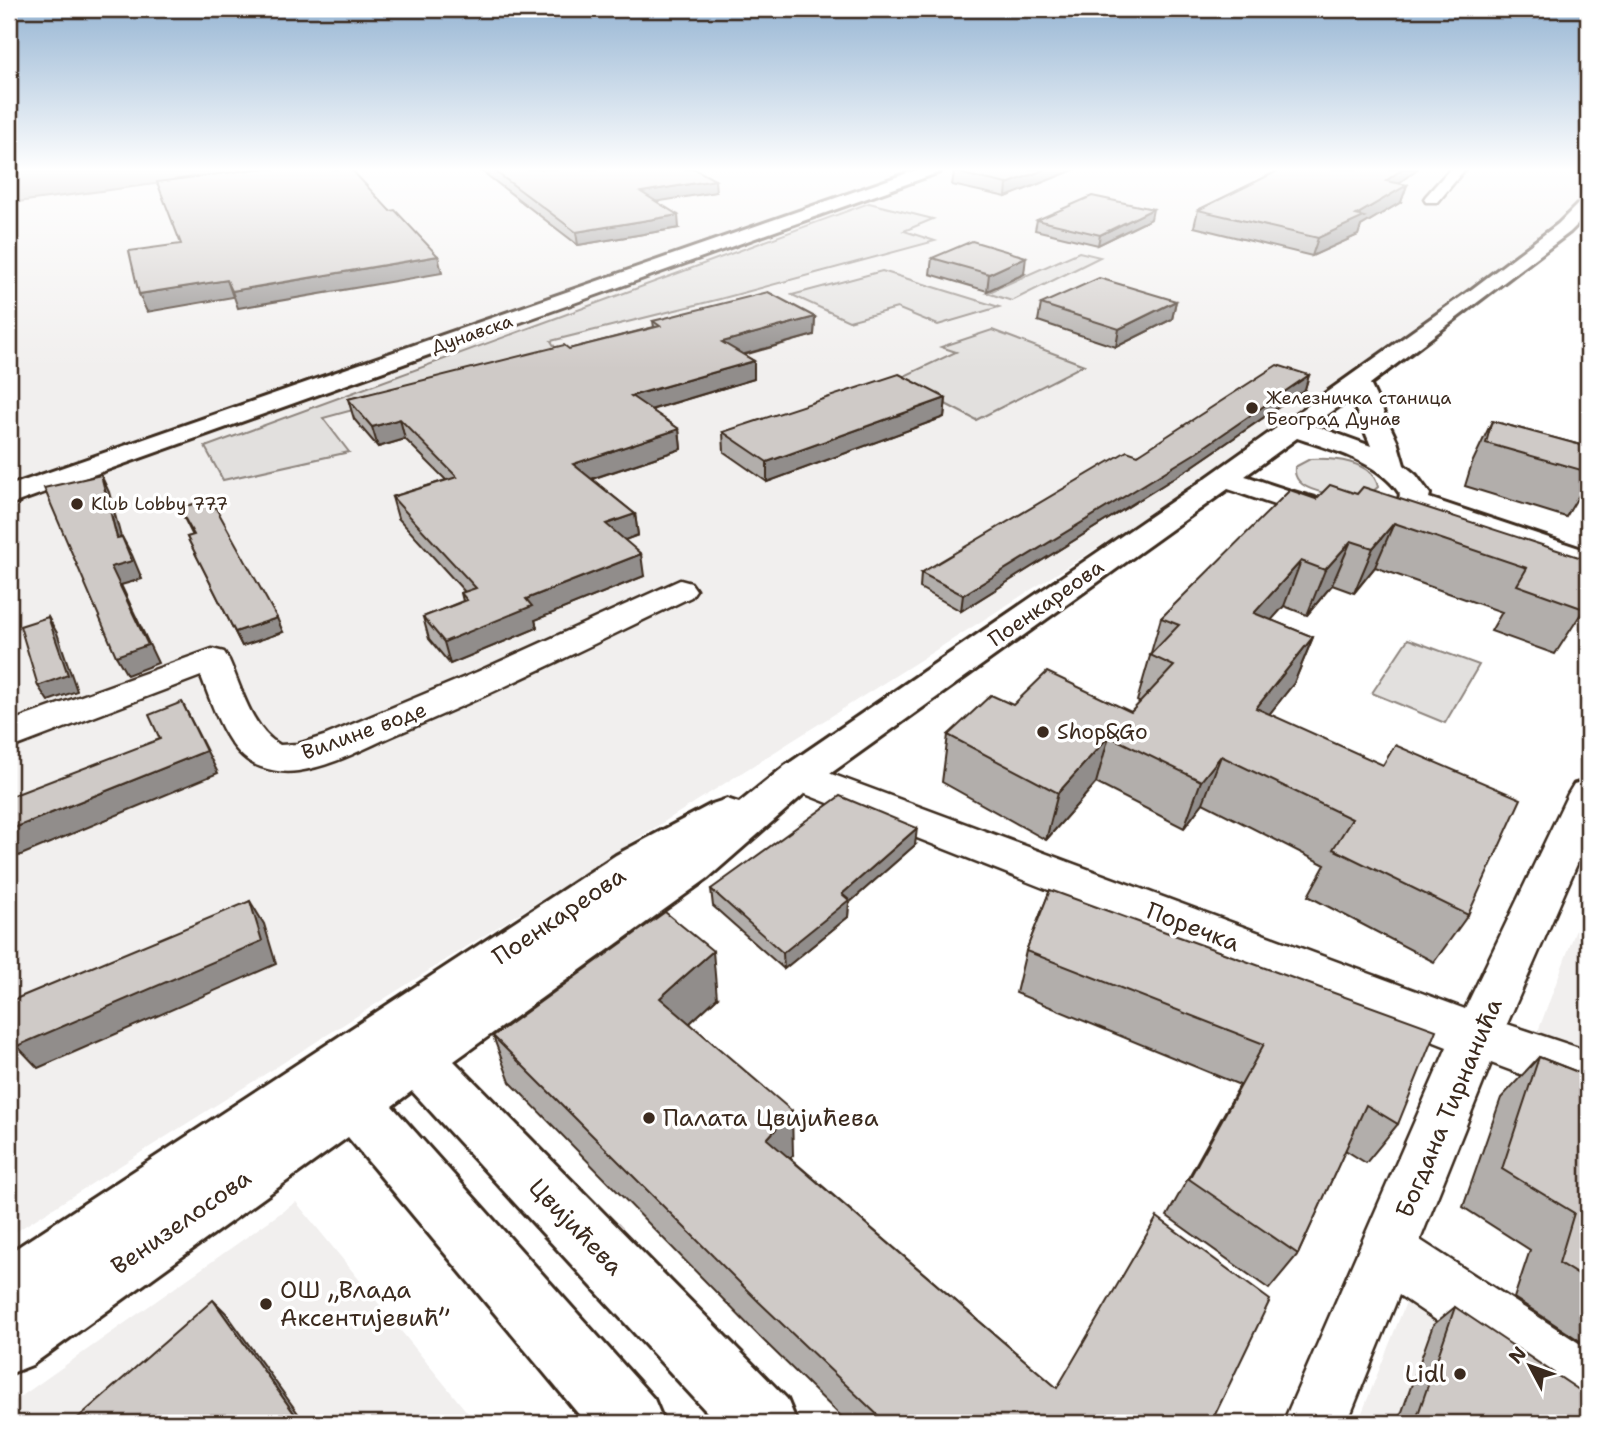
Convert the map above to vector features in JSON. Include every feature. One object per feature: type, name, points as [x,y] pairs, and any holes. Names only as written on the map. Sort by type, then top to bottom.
[{"type":"street","name":"Дунавска","points":[[9,496],[744,236]]},
{"type":"street","name":"Поенкареова","points":[[340,1087],[403,1045],[632,867],[799,776],[1224,478],[1553,236]]},
{"type":"street","points":[[1356,381],[1383,441],[1391,467]]},
{"type":"street","points":[[1292,427],[1351,448],[1391,467],[1410,483],[1415,494],[1413,503]]},
{"type":"street","points":[[1224,478],[1291,499],[1354,513],[1395,513],[1413,503],[1588,561]]},
{"type":"street","name":"Вилине воде","points":[[9,736],[212,660],[249,741],[270,756],[290,758],[315,752],[440,703],[680,590]]},
{"type":"street","name":"Поречка","points":[[799,776],[1482,1026],[1588,1074]]},
{"type":"street","name":"Богдана Тирнанића","points":[[1315,1423],[1482,1026],[1588,794]]},
{"type":"street","name":"Цвијићева","points":[[403,1045],[763,1423]]},
{"type":"street","points":[[340,1087],[630,1423]]},
{"type":"street","name":"Венизелосова","points":[[9,1289],[340,1087]]},
{"type":"street","name":"Венизелосова","points":[[9,1342],[340,1087]]},
{"type":"street","points":[[1387,1252],[1588,1386]]},
{"type":"shaded area","points":[[9,236],[1542,236],[1222,469],[9,1236]]},
{"type":"shaded area","points":[[780,236],[919,236],[935,241],[551,341],[559,354],[323,418],[349,452],[223,480],[205,447]]},
{"type":"shaded area","points":[[1079,252],[1100,257],[1012,301],[987,293]]},
{"type":"shaded area","points":[[882,271],[999,307],[938,325],[897,308],[849,321],[792,295]]},
{"type":"shaded area","points":[[992,330],[1084,365],[976,420],[898,379],[956,352],[941,347]]},
{"type":"shaded area","points":[[1310,459],[1339,460],[1360,466],[1375,478],[1378,487],[1367,496],[1311,489],[1296,477],[1295,467]]},
{"type":"shaded area","points":[[1408,639],[1479,665],[1445,723],[1372,693]]},
{"type":"shaded area","points":[[1588,897],[1588,1056],[1536,1037]]},
{"type":"shaded area","name":"ОШ „Влада Аксентијевић”","points":[[296,1202],[476,1423],[9,1423],[9,1405]]},
{"type":"shaded area","points":[[1412,1287],[1588,1423],[1358,1423]]},
{"type":"building","points":[[178,236],[419,236],[438,256],[232,291],[227,280],[139,294],[129,251],[181,244]]},
{"type":"building","points":[[972,241],[1026,257],[989,274],[932,258]]},
{"type":"building","points":[[1099,278],[1176,301],[1119,329],[1041,304]]},
{"type":"building","points":[[768,292],[815,317],[722,342],[754,361],[631,396],[679,429],[573,464],[635,514],[606,524],[641,554],[526,599],[532,606],[444,642],[423,617],[467,600],[461,593],[476,588],[392,497],[457,477],[400,419],[372,427],[348,399],[564,345],[569,349],[660,326],[653,321]]},
{"type":"building","points":[[1277,365],[1309,375],[1194,454],[963,595],[921,573],[1127,451],[1138,455]]},
{"type":"building","points":[[899,374],[946,398],[767,462],[723,432]]},
{"type":"building","points":[[1492,421],[1588,447],[1588,472],[1486,443]]},
{"type":"building","points":[[101,475],[117,538],[122,537],[132,561],[111,567],[148,645],[116,656],[44,488]]},
{"type":"building","points":[[1330,485],[1357,494],[1363,487],[1588,560],[1588,601],[1584,609],[1517,585],[1527,568],[1394,523],[1373,548],[1351,541],[1325,570],[1301,561],[1254,613],[1313,637],[1256,708],[1383,765],[1395,745],[1521,799],[1468,915],[1333,849],[1352,819],[1221,756],[1201,781],[1109,736],[1058,793],[948,735],[991,695],[1013,705],[1047,672],[1131,712],[1174,666],[1150,655],[1179,625],[1161,618],[1290,490],[1316,499]]},
{"type":"building","points":[[211,499],[277,618],[235,632],[187,537],[194,535],[179,508]]},
{"type":"building","points":[[48,617],[68,675],[38,686],[20,626]]},
{"type":"building","points":[[182,702],[206,751],[9,830],[9,797],[160,739],[149,715]]},
{"type":"building","points":[[840,796],[917,828],[842,894],[849,900],[783,953],[711,889]]},
{"type":"building","points":[[1050,890],[1436,1030],[1398,1124],[1366,1105],[1298,1254],[1189,1179],[1264,1044],[1026,951]]},
{"type":"building","points":[[250,901],[262,941],[17,1046],[13,1000]]},
{"type":"building","points":[[665,912],[713,951],[660,998],[792,1111],[767,1139],[1057,1388],[1157,1217],[1270,1300],[1211,1423],[886,1423],[759,1302],[493,1036]]},
{"type":"building","points":[[1539,1057],[1588,1076],[1588,1281],[1559,1263],[1574,1213],[1502,1169]]},
{"type":"building","points":[[213,1300],[301,1423],[72,1423]]},
{"type":"building","name":"Lidl","points":[[1455,1307],[1588,1396],[1588,1423],[1415,1423]]},
{"type":"place","name":"Железничка станица Београд Дунав","points":[[1252,408]]},
{"type":"place","name":"Klub Lobby 777","points":[[77,504]]},
{"type":"place","name":"Shop&Go","points":[[1043,732]]},
{"type":"place","name":"Палата Цвијићева","points":[[649,1118]]},
{"type":"place","name":"ОШ „Влада Аксентијевић”","points":[[266,1304]]},
{"type":"place","name":"Lidl","points":[[1460,1374]]}]
